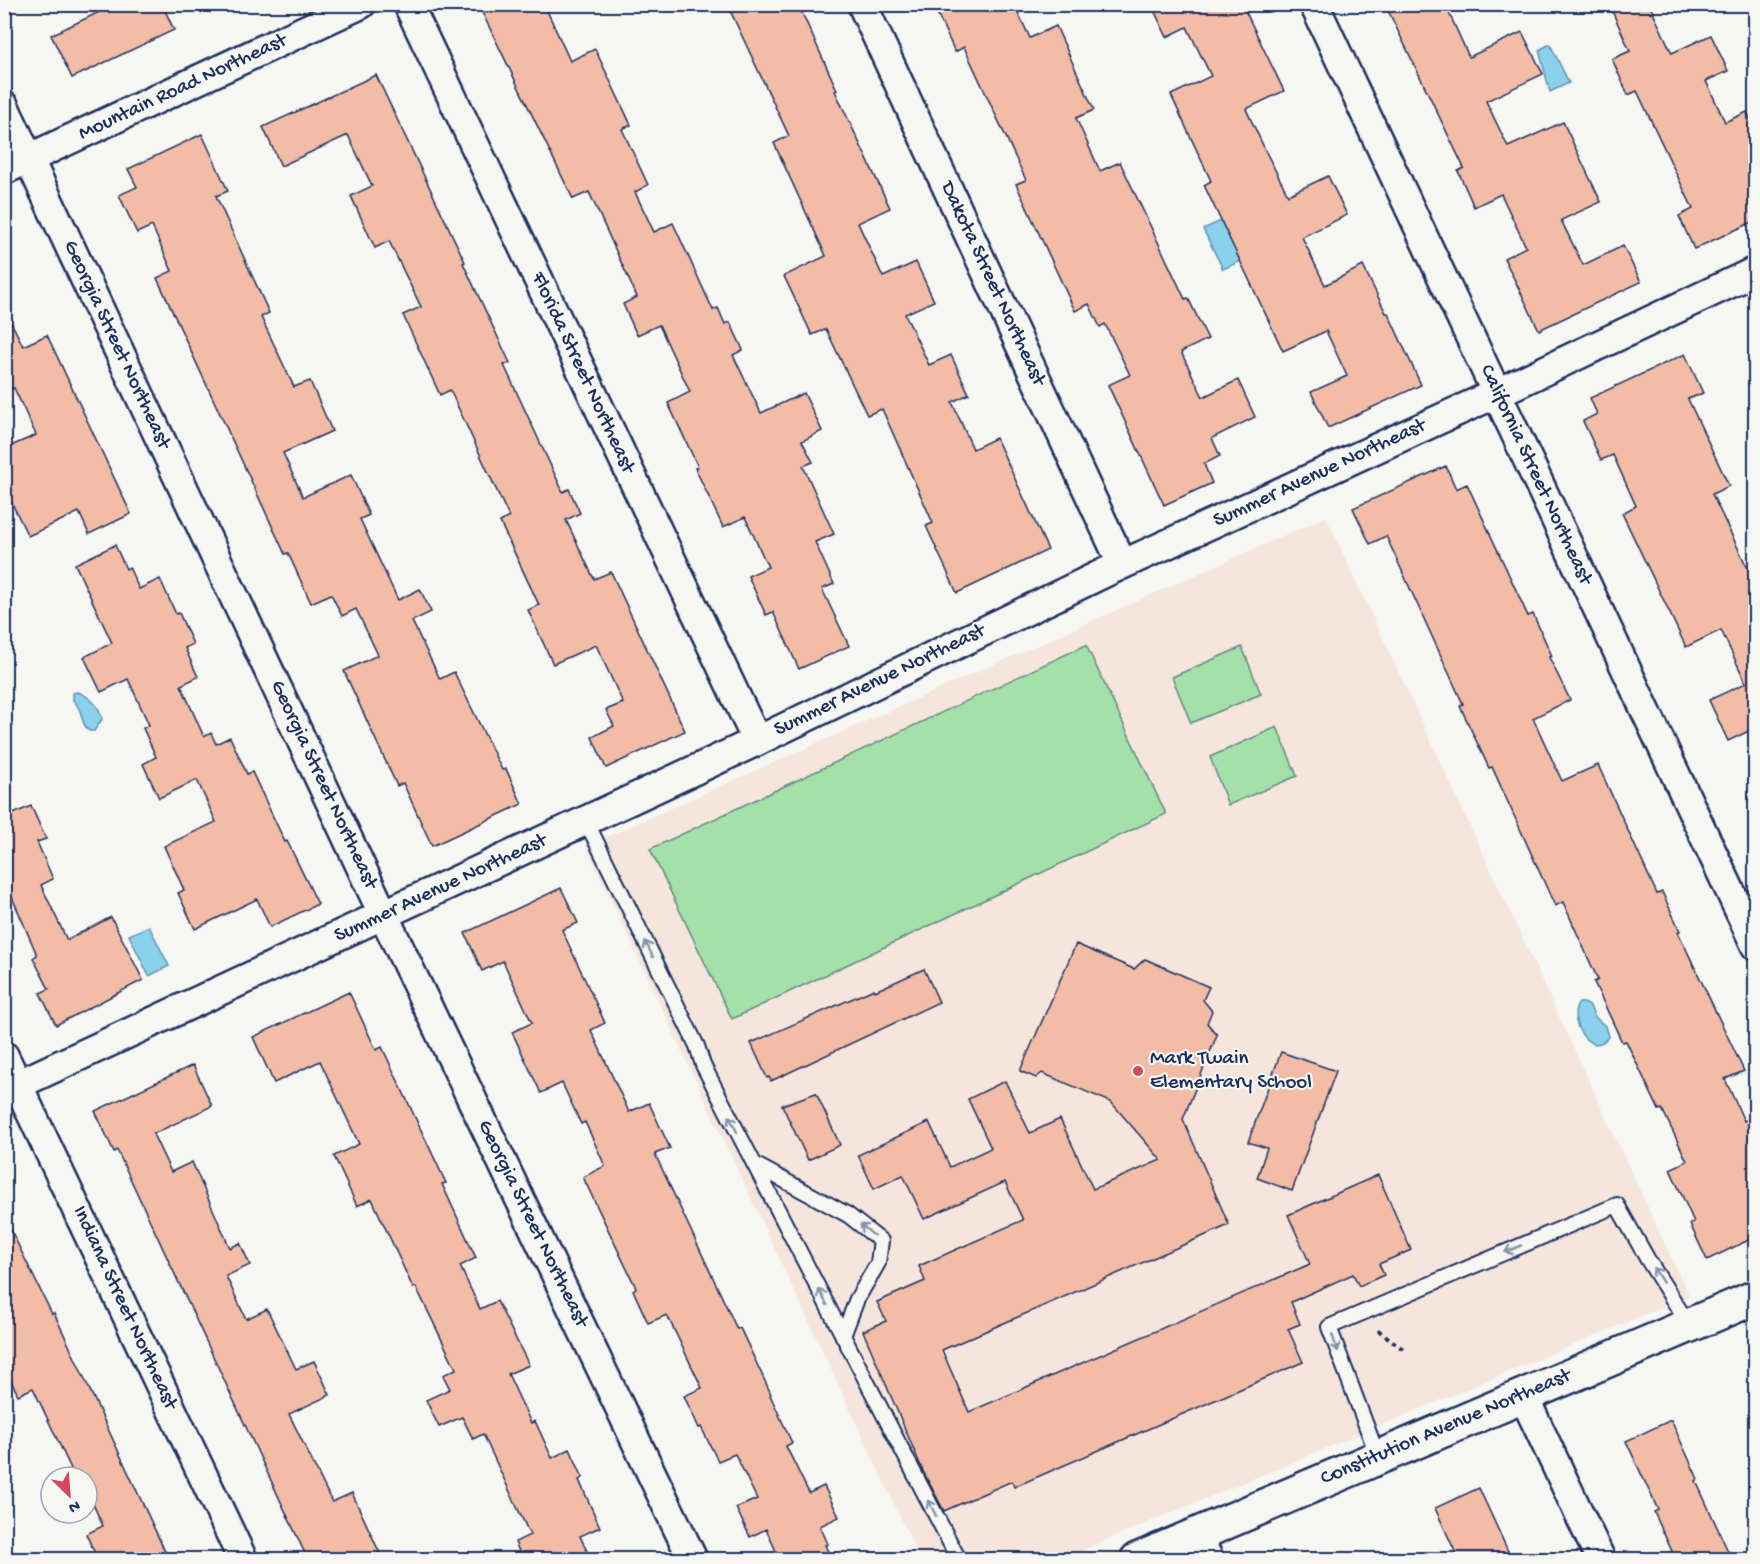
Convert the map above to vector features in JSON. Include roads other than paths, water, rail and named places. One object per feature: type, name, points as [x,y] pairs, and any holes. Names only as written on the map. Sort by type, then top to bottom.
[{"type":"street","name":"Mountain Road Northeast","points":[[17,165],[361,4]]},
{"type":"street","name":"Florida Street Northeast","points":[[408,4],[757,741]]},
{"type":"street","name":"Dakota Street Northeast","points":[[862,4],[1122,564]]},
{"type":"street","name":"California Street Northeast","points":[[1314,4],[1755,946]]},
{"type":"street","name":"Georgia Street Northeast","points":[[4,106],[17,165],[384,916],[693,1560]]},
{"type":"street","name":"Summer Avenue Northeast","points":[[11,1088],[757,741],[1122,564],[1497,393],[1755,271]]},
{"type":"street","name":"Indiana Street Northeast","points":[[4,1056],[11,1088],[243,1560]]},
{"type":"street","name":"Constitution Avenue Northeast","points":[[1137,1560],[1203,1547],[1378,1456],[1755,1297]]},
{"type":"street","points":[[1523,1395],[1601,1560]]},
{"type":"lane","points":[[586,821],[697,1046],[703,1065],[959,1560]]},
{"type":"lane","points":[[753,1163],[848,1215],[881,1241],[878,1263],[857,1299],[843,1336]]},
{"type":"lane","points":[[1378,1456],[1329,1327],[1617,1204],[1648,1260],[1689,1325]]},
{"type":"water","points":[[1550,44],[1569,83],[1550,92],[1539,50]]},
{"type":"water","points":[[1221,221],[1241,261],[1223,269],[1203,229]]},
{"type":"water","points":[[77,692],[90,699],[99,710],[102,719],[94,731],[86,728],[77,704],[73,700],[73,693]]},
{"type":"water","points":[[149,926],[169,966],[149,976],[129,935]]},
{"type":"water","points":[[1579,1003],[1590,1006],[1594,1016],[1605,1026],[1608,1037],[1601,1043],[1594,1044],[1582,1034],[1576,1018]]},
{"type":"place","name":"Mark Twain Elementary School","points":[[1138,1071]]}]
